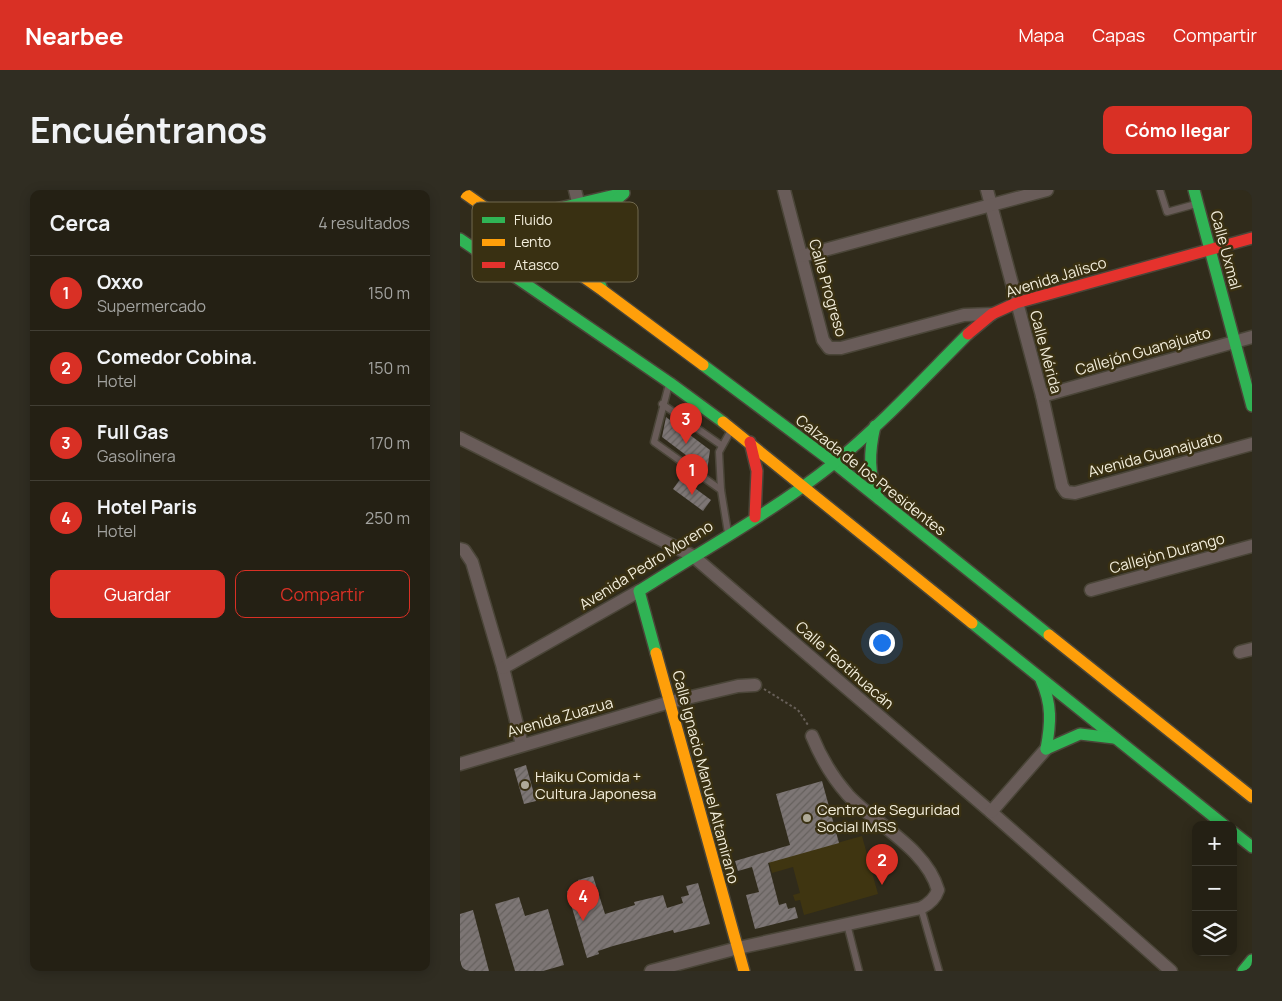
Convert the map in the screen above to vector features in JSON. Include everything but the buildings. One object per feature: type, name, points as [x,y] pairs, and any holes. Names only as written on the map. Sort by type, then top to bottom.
[{"type":"main road","name":"Calzada de los Presidentes","points":[[460,190],[478,202]]},
{"type":"main road","name":"Calle Uxmal","points":[[1194,190],[1252,406]]},
{"type":"main road","points":[[558,202],[576,196],[630,191]]},
{"type":"main road","points":[[617,202],[630,191]]},
{"type":"main road","name":"Avenida Jalisco","points":[[802,486],[834,463],[875,426],[973,329],[992,314],[1016,303],[1252,238]]},
{"type":"main road","points":[[460,239],[472,247]]},
{"type":"main road","points":[[523,282],[670,383],[750,442],[1042,680],[1219,821]]},
{"type":"main road","name":"Calzada de los Presidentes","points":[[591,282],[834,463],[1252,797]]},
{"type":"main road","points":[[599,282],[602,290]]},
{"type":"main road","points":[[875,426],[868,464],[873,489],[880,500]]},
{"type":"main road","points":[[750,442],[757,471],[755,517]]},
{"type":"main road","name":"Avenida Pedro Moreno","points":[[639,592],[802,486]]},
{"type":"main road","name":"Calle Ignacio Manuel Altamirano","points":[[639,592],[744,971]]},
{"type":"main road","points":[[1042,680],[1051,699],[1053,717],[1046,749]]},
{"type":"main road","points":[[1046,749],[1080,734],[1114,738]]},
{"type":"main road","points":[[1210,763],[1252,781]]},
{"type":"main road","points":[[1237,835],[1252,847]]},
{"type":"main road","points":[[1243,971],[1252,960]]},
{"type":"street","name":"Calle Progreso","points":[[784,190],[823,340],[829,348],[842,348],[964,315],[992,314]]},
{"type":"street","name":"Calle Mérida","points":[[987,190],[1042,396],[1062,486],[1066,492]]},
{"type":"street","points":[[802,256],[1048,190]]},
{"type":"street","name":"Callejón Guanajuato","points":[[1042,396],[1252,337]]},
{"type":"street","name":"Calle Teotihuacán","points":[[460,438],[693,556],[991,812],[1171,971]]},
{"type":"street","name":"Avenida Guanajuato","points":[[1066,492],[1075,493],[1252,444]]},
{"type":"street","name":"Callejón Durango","points":[[1091,590],[1252,546]]},
{"type":"street","points":[[462,550],[472,562],[503,668],[522,745]]},
{"type":"street","name":"Avenida Pedro Moreno","points":[[503,668],[639,592]]},
{"type":"street","name":"Avenida Zuazua","points":[[460,764],[670,702],[738,686],[755,685]]},
{"type":"street","points":[[651,971],[738,948],[925,906],[938,890],[929,871],[913,852],[849,796],[820,756],[812,736]]},
{"type":"street","points":[[991,812],[1046,749]]},
{"type":"lane","points":[[1160,190],[1167,212],[1198,204]]},
{"type":"lane","points":[[670,383],[662,404],[654,442],[721,490]]},
{"type":"lane","points":[[662,404],[721,445]]},
{"type":"lane","points":[[728,534],[721,490],[719,452],[721,445],[732,429]]},
{"type":"lane","points":[[925,906],[939,971]]},
{"type":"lane","points":[[846,923],[859,971]]},
{"type":"path","points":[[755,685],[769,691],[798,710],[804,717],[812,736]]},
{"type":"shaded area","points":[[862,836],[878,894],[804,915],[800,900],[795,901],[793,895],[800,893],[793,867],[772,873],[769,862]]},
{"type":"traffic: fast","points":[[1194,190],[1252,406]]},
{"type":"traffic: fast","points":[[586,202],[624,193]]},
{"type":"traffic: fast","points":[[614,202],[623,194]]},
{"type":"traffic: fast","points":[[460,239],[472,247]]},
{"type":"traffic: fast","points":[[523,282],[670,383],[723,422]]},
{"type":"traffic: fast","points":[[599,282],[602,289]]},
{"type":"traffic: fast","points":[[656,653],[639,591],[763,514],[833,464],[885,417],[968,334]]},
{"type":"traffic: fast","points":[[703,365],[834,463],[1049,635]]},
{"type":"traffic: fast","points":[[875,426],[871,472],[879,499]]},
{"type":"traffic: fast","points":[[972,623],[1219,821]]},
{"type":"traffic: fast","points":[[1041,680],[1045,689],[1050,714],[1046,749]]},
{"type":"traffic: fast","points":[[1046,749],[1080,734],[1114,738]]},
{"type":"traffic: fast","points":[[1237,835],[1252,847]]},
{"type":"traffic: fast","points":[[1243,971],[1252,960]]},
{"type":"traffic: slow","points":[[460,190],[477,202]]},
{"type":"traffic: slow","points":[[591,282],[703,365]]},
{"type":"traffic: slow","points":[[723,422],[972,623]]},
{"type":"traffic: slow","points":[[1049,635],[1252,797]]},
{"type":"traffic: slow","points":[[656,653],[744,971]]},
{"type":"traffic: jam","points":[[968,334],[992,314],[1016,303],[1252,238]]},
{"type":"traffic: jam","points":[[750,442],[757,471],[755,517]]},
{"type":"place","name":"Full Gas","points":[[686,444]]},
{"type":"place","name":"Oxxo","points":[[692,495]]},
{"type":"place","name":"Haiku Comida + Cultura Japonesa","points":[[525,785]]},
{"type":"place","name":"Centro de Seguridad Social IMSS","points":[[807,818]]},
{"type":"place","name":"Comedor Cobina.","points":[[882,885]]},
{"type":"place","name":"Hotel Paris","points":[[583,921]]}]
